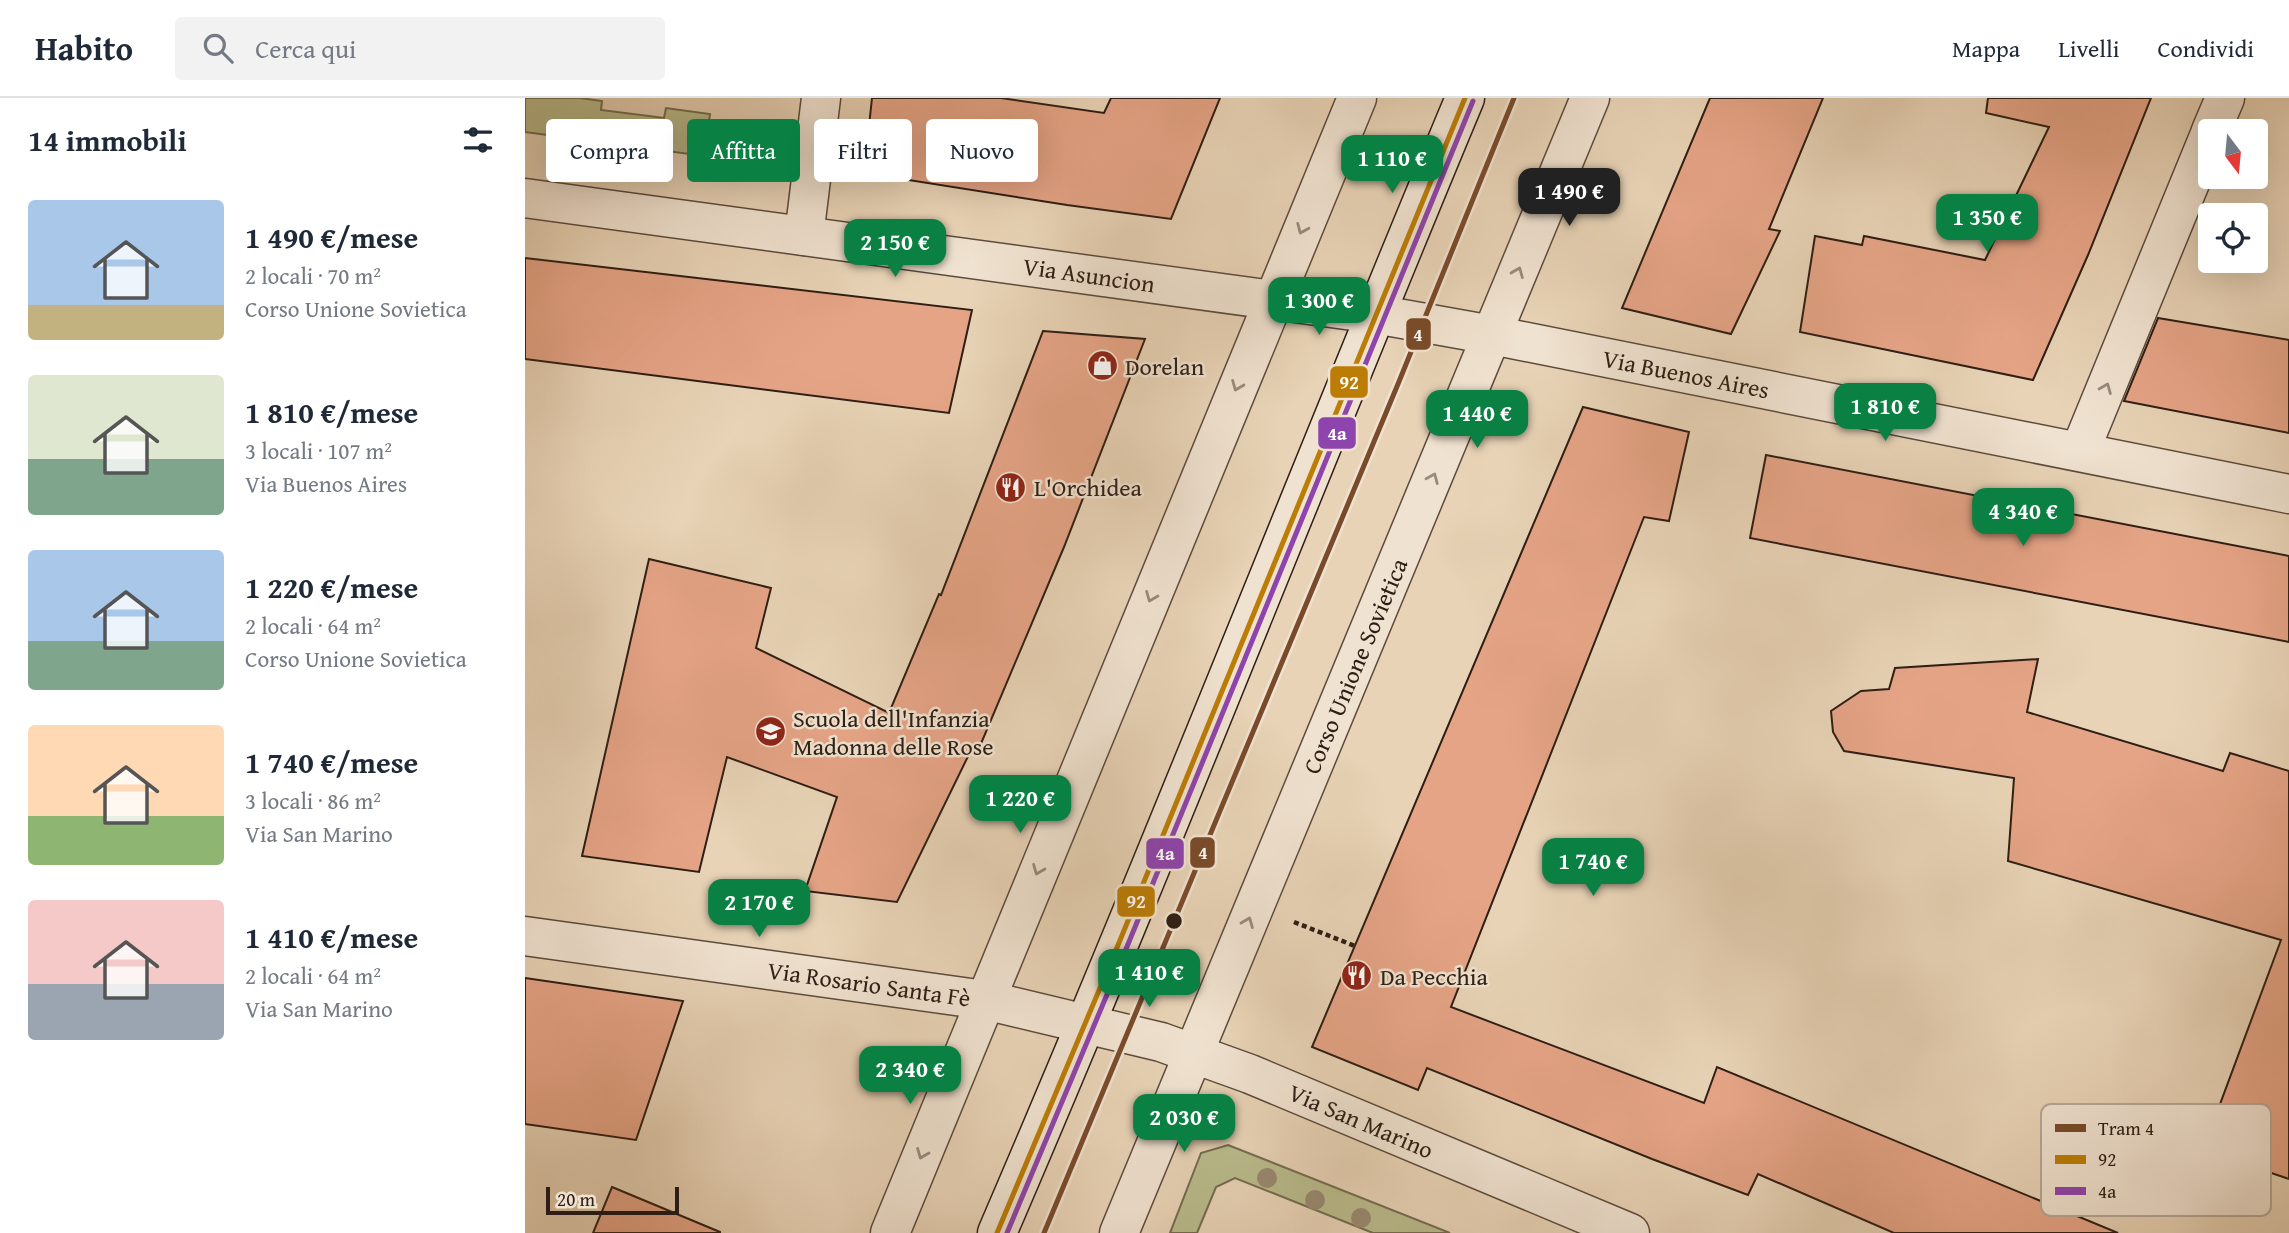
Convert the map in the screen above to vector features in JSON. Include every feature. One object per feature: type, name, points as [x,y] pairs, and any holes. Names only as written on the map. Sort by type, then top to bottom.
[{"type":"street","points":[[804,236],[821,98]]},
{"type":"street","points":[[890,1233],[1357,98]]},
{"type":"street","points":[[997,1233],[1087,1024],[1465,98]]},
{"type":"street","name":"Corso Unione Sovietica","points":[[1119,1233],[1590,98]]},
{"type":"street","points":[[2217,119],[2225,98]]},
{"type":"street","points":[[2080,451],[2198,165]]},
{"type":"street","name":"Via Asuncion","points":[[525,198],[1375,314]]},
{"type":"street","name":"Via Buenos Aires","points":[[1375,314],[2289,494]]},
{"type":"street","name":"Via Rosario Santa Fè","points":[[525,936],[985,1000],[1087,1024]]},
{"type":"street","name":"Via San Marino","points":[[1087,1024],[1194,1053],[1630,1233]]},
{"type":"path","points":[[1255,907],[1355,946]]},
{"type":"green space","points":[[525,98],[580,98],[602,101],[601,110],[664,118],[666,108],[710,114],[709,119],[687,119],[687,154],[673,152],[673,119],[546,119],[546,135],[525,132]]},
{"type":"green space","points":[[1228,1145],[1450,1233],[1373,1233],[1235,1178],[1216,1187],[1197,1233],[1170,1233],[1201,1153]]},
{"type":"building","points":[[872,98],[1001,98],[1104,113],[1111,98],[1220,98],[1171,219],[912,181],[912,119],[870,119]]},
{"type":"building","points":[[1710,98],[1823,98],[1769,229],[1780,231],[1731,334],[1622,308]]},
{"type":"building","points":[[1988,98],[2151,98],[2088,255],[2033,380],[1800,332],[1815,236],[1862,245],[1864,236],[1985,260],[2049,127],[1986,113]]},
{"type":"building","points":[[525,258],[972,310],[949,413],[525,359]]},
{"type":"building","points":[[2158,318],[2289,340],[2289,433],[2124,401]]},
{"type":"building","name":"Scuola dell'Infanzia Madonna delle Rose","points":[[1043,331],[1145,339],[1064,547],[980,746],[974,744],[897,902],[805,891],[837,797],[727,757],[699,872],[582,856],[649,559],[771,588],[756,648],[889,713],[939,594],[941,595]]},
{"type":"building","points":[[1583,407],[1689,432],[1669,521],[1644,517],[1451,1007],[1704,1103],[1717,1067],[2041,1201],[2041,1216],[2077,1216],[2118,1233],[1894,1233],[1758,1174],[1748,1195],[1427,1068],[1418,1090],[1312,1047]]},
{"type":"building","points":[[1766,455],[2289,556],[2289,642],[1750,538]]},
{"type":"building","points":[[2038,659],[2027,712],[2223,771],[2230,753],[2289,771],[2289,1179],[2271,1173],[2271,1104],[2220,1104],[2281,940],[2008,861],[2014,778],[1844,751],[1833,732],[1831,711],[1861,691],[1889,689],[1895,668]]},
{"type":"building","points":[[525,978],[683,1001],[636,1140],[525,1124]]},
{"type":"building","points":[[612,1187],[720,1232],[720,1233],[593,1233]]},
{"type":"tram line","name":"4","points":[[1044,1233],[1398,384],[1514,98]]},
{"type":"transit line","name":"92","points":[[997,1233],[1116,950],[1465,98]]},
{"type":"transit line","name":"4a","points":[[1007,1233],[1473,101]]},
{"type":"place","name":"Dorelan","points":[[1102,366]]},
{"type":"place","name":"L'Orchidea","points":[[1011,487]]},
{"type":"place","name":"Scuola dell'Infanzia Madonna delle Rose","points":[[770,732]]},
{"type":"place","name":"Da Pecchia","points":[[1357,976]]}]
